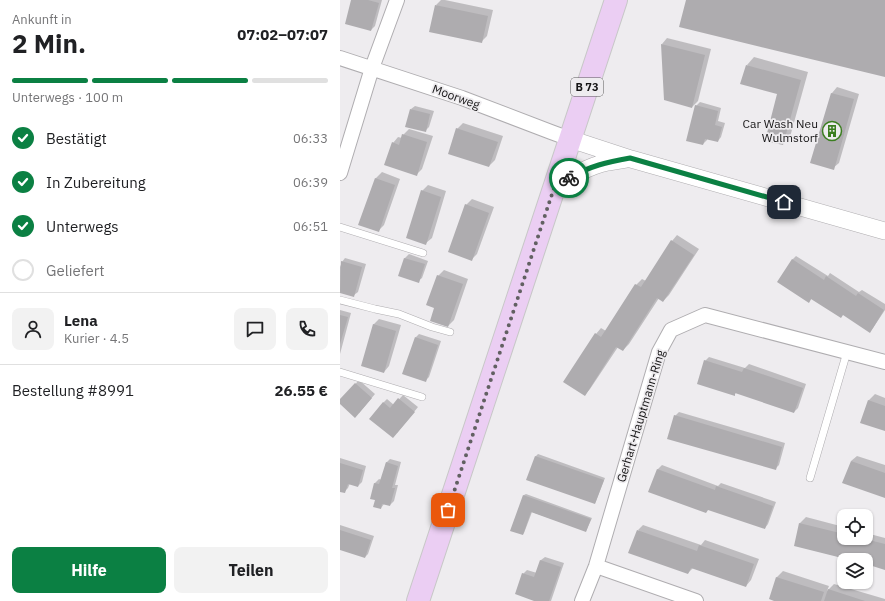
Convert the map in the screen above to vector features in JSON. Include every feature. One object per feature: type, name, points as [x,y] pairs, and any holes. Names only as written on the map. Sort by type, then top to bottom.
[{"type":"main road","name":"B 73","points":[[418,601],[616,0]]},
{"type":"street","points":[[340,173],[372,68],[397,0]]},
{"type":"street","name":"Moorweg","points":[[340,58],[462,98],[570,139]]},
{"type":"street","points":[[570,139],[630,158],[885,231]]},
{"type":"street","points":[[554,188],[576,174],[593,166],[630,158]]},
{"type":"street","name":"Gerhart-Hauptmann-Ring","points":[[582,601],[596,566],[659,352],[671,330],[706,315],[885,362]]},
{"type":"street","points":[[596,566],[696,601]]},
{"type":"lane","points":[[340,227],[423,253]]},
{"type":"lane","points":[[340,300],[363,307],[399,314],[432,327],[450,332]]},
{"type":"lane","points":[[810,478],[847,352]]},
{"type":"lane","points":[[340,372],[422,396]]},
{"type":"building","points":[[351,0],[368,0],[379,3],[371,31],[345,24]]},
{"type":"building","points":[[686,0],[885,0],[885,77],[679,27]]},
{"type":"building","points":[[435,5],[488,16],[482,43],[429,32]]},
{"type":"building","points":[[661,44],[705,55],[692,108],[664,100]]},
{"type":"building","points":[[746,65],[801,80],[783,145],[765,141],[777,94],[740,84]]},
{"type":"building","name":"Car Wash Neu Wulmstorf","points":[[831,93],[854,99],[834,170],[810,163]]},
{"type":"building","points":[[695,105],[718,111],[715,125],[722,127],[718,142],[705,139],[703,145],[686,141]]},
{"type":"building","points":[[410,109],[430,114],[426,132],[405,127]]},
{"type":"building","points":[[456,128],[498,142],[489,167],[448,154]]},
{"type":"building","points":[[402,134],[427,142],[417,176],[384,165],[392,142],[399,145]]},
{"type":"building","points":[[375,178],[395,185],[379,232],[358,225]]},
{"type":"building","points":[[421,190],[441,197],[426,245],[406,238]]},
{"type":"building","points":[[465,204],[489,213],[472,261],[448,252]]},
{"type":"building","points":[[671,240],[694,255],[663,302],[657,298],[623,351],[616,347],[585,396],[563,382],[595,333],[601,337],[635,284],[641,287]]},
{"type":"building","points":[[404,258],[425,264],[419,283],[398,276]]},
{"type":"building","points":[[792,259],[824,280],[826,276],[856,296],[858,293],[884,310],[870,333],[843,315],[841,318],[811,299],[809,303],[777,282]]},
{"type":"building","points":[[341,261],[362,267],[354,297],[340,293]]},
{"type":"building","points":[[437,275],[463,284],[448,327],[430,321],[434,308],[426,305]]},
{"type":"building","points":[[340,315],[348,317],[340,344]]},
{"type":"building","points":[[373,324],[396,331],[384,373],[361,366]]},
{"type":"building","points":[[415,337],[438,345],[426,382],[402,374]]},
{"type":"building","points":[[704,360],[742,372],[744,368],[803,388],[794,413],[735,393],[735,396],[697,384]]},
{"type":"building","points":[[355,383],[372,398],[355,418],[340,404],[340,399]]},
{"type":"building","points":[[398,398],[415,412],[393,438],[369,419],[383,402],[390,408]]},
{"type":"building","points":[[868,400],[885,406],[885,431],[860,423]]},
{"type":"building","points":[[674,415],[782,447],[776,470],[667,439]]},
{"type":"building","points":[[535,456],[604,480],[595,504],[526,480]]},
{"type":"building","points":[[851,461],[885,473],[885,498],[842,483]]},
{"type":"building","points":[[386,462],[398,466],[392,488],[395,488],[390,506],[382,504],[381,509],[373,507],[375,500],[370,499],[374,483],[379,484]]},
{"type":"building","points":[[340,463],[363,470],[358,487],[348,484],[345,493],[340,492]]},
{"type":"building","points":[[657,469],[715,490],[716,486],[773,506],[765,529],[708,510],[706,513],[648,492]]},
{"type":"building","points":[[523,495],[591,519],[586,532],[531,512],[523,535],[510,531]]},
{"type":"building","points":[[799,523],[837,532],[837,545],[873,545],[873,541],[885,544],[885,570],[873,566],[873,553],[837,553],[837,557],[794,546]]},
{"type":"building","points":[[340,530],[371,540],[365,558],[340,550]]},
{"type":"building","points":[[637,530],[697,551],[699,545],[754,564],[746,587],[691,568],[688,574],[628,553]]},
{"type":"building","points":[[540,560],[561,567],[549,601],[534,601],[515,594],[522,573],[534,577]]},
{"type":"building","points":[[776,577],[824,592],[821,601],[774,601],[769,599]]},
{"type":"building","points":[[828,589],[865,601],[824,601]]},
{"type":"way so far","points":[[448,510],[554,188],[569,178]]},
{"type":"place","name":"Car Wash Neu Wulmstorf","points":[[832,131]]},
{"type":"route","points":[[569,178],[593,166],[630,158],[784,202]]}]
